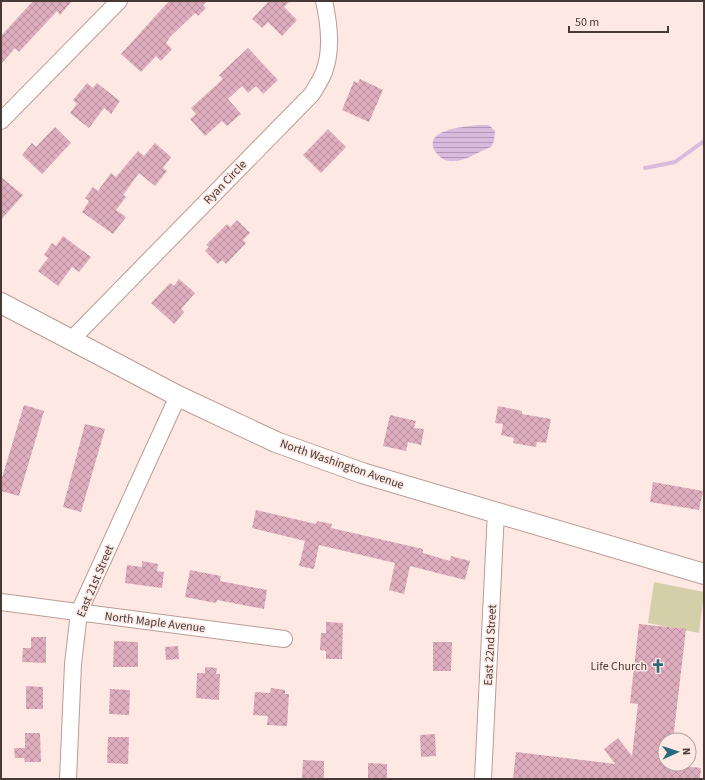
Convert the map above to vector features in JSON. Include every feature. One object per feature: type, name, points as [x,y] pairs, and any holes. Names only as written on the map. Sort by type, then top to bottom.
[{"type":"main road","name":"North Washington Avenue","points":[[1,303],[178,396],[291,447],[362,473],[496,511],[704,574]]},
{"type":"street","points":[[1,121],[119,1]]},
{"type":"street","name":"Ryan Circle","points":[[71,340],[312,94],[324,72],[328,50],[328,19],[324,1]]},
{"type":"street","name":"East 21st Street","points":[[68,779],[73,664],[79,612],[178,396]]},
{"type":"street","name":"East 22nd Street","points":[[483,779],[496,511]]},
{"type":"street","name":"North Maple Avenue","points":[[1,602],[284,639]]},
{"type":"shaded area","points":[[489,125],[495,131],[494,141],[491,147],[466,159],[455,161],[443,159],[435,151],[433,144],[435,138],[440,134],[455,128]]},
{"type":"shaded area","points":[[654,582],[704,592],[699,633],[648,623]]},
{"type":"building","points":[[33,1],[72,1],[60,15],[57,11],[19,52],[15,48],[1,64],[1,36]]},
{"type":"building","points":[[169,1],[207,1],[203,5],[206,8],[198,16],[195,13],[170,37],[166,43],[172,49],[161,61],[156,56],[141,72],[121,54]]},
{"type":"building","points":[[269,1],[290,1],[284,7],[297,20],[282,36],[268,22],[262,28],[252,19]]},
{"type":"building","points":[[248,48],[278,80],[263,94],[256,86],[248,93],[242,86],[228,99],[241,114],[227,126],[222,121],[205,136],[190,119],[196,114],[191,108],[223,79],[219,75]]},
{"type":"building","points":[[360,79],[383,90],[369,122],[342,110],[354,81],[358,83]]},
{"type":"building","points":[[87,83],[93,88],[97,83],[120,101],[111,114],[104,108],[89,128],[70,113],[77,104],[73,100]]},
{"type":"building","points":[[55,127],[71,143],[42,174],[22,155],[32,143],[36,147]]},
{"type":"building","points":[[328,129],[346,147],[321,173],[303,155]]},
{"type":"building","points":[[155,143],[171,157],[163,168],[167,171],[155,186],[139,173],[123,195],[126,197],[116,210],[126,217],[113,234],[82,212],[89,201],[85,198],[93,187],[98,191],[111,173],[116,177],[138,151],[144,156]]},
{"type":"building","points":[[1,177],[23,195],[1,220]]},
{"type":"building","points":[[237,220],[250,233],[243,240],[246,243],[226,264],[222,260],[218,264],[205,251],[209,247],[206,245],[227,224],[230,227]]},
{"type":"building","points":[[63,236],[91,257],[79,272],[72,267],[58,286],[38,271],[48,258],[44,255],[52,243],[56,246]]},
{"type":"building","points":[[179,279],[195,293],[181,309],[184,312],[174,324],[151,303],[170,283],[174,286]]},
{"type":"building","points":[[24,405],[44,411],[19,496],[1,491],[1,481]]},
{"type":"building","points":[[498,406],[522,411],[522,414],[551,419],[546,443],[537,442],[536,447],[513,443],[514,438],[501,435],[503,424],[495,423]]},
{"type":"building","points":[[390,415],[416,421],[414,428],[424,429],[421,445],[408,442],[406,451],[383,446]]},
{"type":"building","points":[[85,424],[105,429],[81,512],[63,507]]},
{"type":"building","points":[[653,482],[703,491],[699,510],[650,502]]},
{"type":"building","points":[[256,510],[316,524],[317,521],[332,524],[331,528],[423,549],[423,553],[450,561],[451,556],[470,561],[465,580],[410,566],[404,594],[389,590],[395,563],[319,545],[314,569],[299,566],[305,541],[252,528]]},
{"type":"building","points":[[142,561],[158,564],[157,571],[164,572],[162,588],[125,583],[127,565],[142,567]]},
{"type":"building","points":[[190,570],[221,576],[220,581],[267,590],[264,609],[217,600],[216,603],[185,597]]},
{"type":"building","points":[[326,622],[343,623],[342,659],[326,659],[326,651],[320,650],[321,633],[326,633]]},
{"type":"building","name":"Life Church","points":[[639,624],[686,629],[674,732],[657,732],[657,772],[697,772],[697,768],[701,768],[700,779],[513,779],[516,752],[615,764],[604,749],[618,738],[632,756],[638,704],[630,703]]},
{"type":"building","points":[[31,637],[46,637],[46,663],[22,662],[23,648],[31,648]]},
{"type":"building","points":[[114,641],[138,642],[138,667],[113,667]]},
{"type":"building","points":[[433,642],[452,642],[451,671],[433,671]]},
{"type":"building","points":[[178,646],[179,659],[166,660],[165,647]]},
{"type":"building","points":[[205,667],[217,668],[216,674],[220,674],[219,700],[196,698],[197,673],[205,673]]},
{"type":"building","points":[[26,686],[43,687],[43,709],[26,709]]},
{"type":"building","points":[[271,688],[285,690],[285,694],[289,694],[287,726],[267,725],[268,716],[253,715],[255,692],[270,693]]},
{"type":"building","points":[[110,689],[130,690],[129,715],[109,714]]},
{"type":"building","points":[[25,733],[40,733],[41,762],[25,762],[24,758],[15,758],[14,748],[25,748]]},
{"type":"building","points":[[435,734],[436,756],[421,757],[420,735]]},
{"type":"building","points":[[108,737],[129,737],[128,764],[107,763]]},
{"type":"building","points":[[303,760],[324,761],[324,779],[302,779]]},
{"type":"building","points":[[368,763],[387,764],[387,779],[368,779]]},
{"type":"waterway","points":[[645,168],[675,162],[704,141]]},
{"type":"place","name":"Life Church","points":[[658,666]]}]
